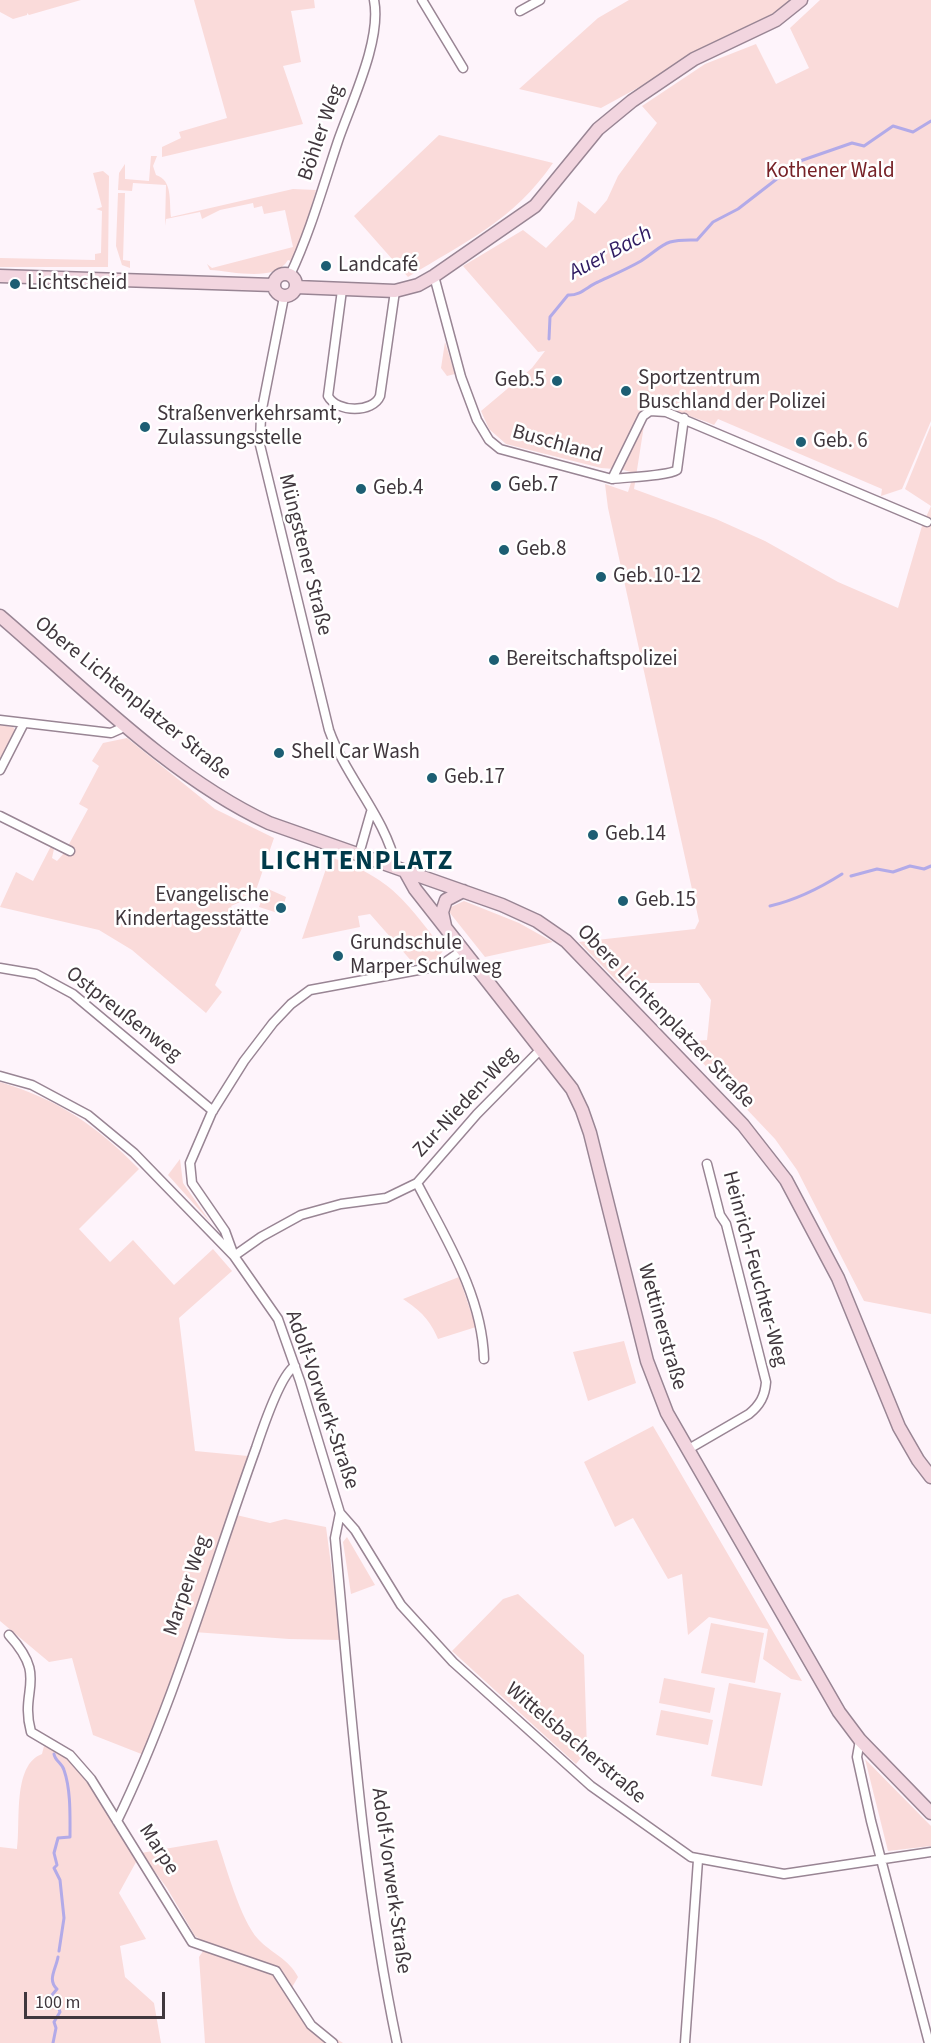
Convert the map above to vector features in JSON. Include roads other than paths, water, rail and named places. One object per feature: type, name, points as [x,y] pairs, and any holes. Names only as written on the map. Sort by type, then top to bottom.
[{"type":"street","name":"Böhler Weg","points":[[293,281],[365,62],[375,22],[374,0]]},
{"type":"street","points":[[422,0],[463,68]]},
{"type":"street","points":[[520,11],[540,0]]},
{"type":"street","points":[[273,285],[280,275],[293,281],[342,290],[395,291],[412,287],[435,276],[535,206],[598,129],[632,100],[694,59],[776,20],[801,0]]},
{"type":"street","points":[[0,276],[273,285]]},
{"type":"street","name":"Buschland","points":[[435,276],[461,377],[477,420],[489,440],[500,449],[612,479],[653,474],[669,475],[677,470],[684,418]]},
{"type":"street","points":[[273,285],[276,293],[284,297],[292,294],[293,281]]},
{"type":"street","points":[[342,290],[328,396],[339,406],[368,409],[374,406],[380,396],[395,291]]},
{"type":"street","name":"Müngstener Straße","points":[[284,297],[261,414],[260,445],[329,730],[344,767],[388,842],[400,869]]},
{"type":"street","name":"Buschland","points":[[612,479],[643,416],[656,412],[684,418],[927,522]]},
{"type":"street","name":"Obere Lichtenplatzer Straße","points":[[0,616],[198,784],[241,809],[269,823],[463,891],[537,921],[566,941],[766,1151],[786,1180],[825,1251],[860,1326],[899,1427],[931,1477]]},
{"type":"street","points":[[0,720],[111,733],[120,729],[124,723]]},
{"type":"street","points":[[0,770],[24,723]]},
{"type":"street","points":[[359,854],[370,811]]},
{"type":"street","points":[[0,816],[70,851]]},
{"type":"street","points":[[56,857],[61,847]]},
{"type":"street","name":"Wettinerstraße","points":[[400,869],[572,1089],[582,1110],[646,1361],[667,1413],[839,1712],[860,1740],[931,1813]]},
{"type":"street","points":[[445,926],[442,912],[446,900],[463,891]]},
{"type":"street","points":[[234,1256],[225,1231],[192,1183],[189,1172],[190,1163],[213,1111],[244,1061],[275,1020],[310,990],[440,966],[464,949]]},
{"type":"street","name":"Ostpreußenweg","points":[[0,968],[36,974],[73,994],[213,1111]]},
{"type":"street","name":"Zur-Nieden-Weg","points":[[234,1256],[268,1232],[301,1215],[341,1204],[386,1198],[417,1183],[477,1114],[542,1048]]},
{"type":"street","name":"Adolf-Vorwerk-Straße","points":[[0,1076],[32,1085],[62,1099],[95,1121],[134,1153],[234,1256],[278,1318],[340,1513],[335,1538],[362,1816],[374,1917],[397,2043]]},
{"type":"street","name":"Heinrich-Feuchter-Weg","points":[[687,1450],[749,1414],[757,1407],[765,1391],[766,1382],[726,1224],[720,1215],[707,1164]]},
{"type":"street","name":"Zur-Nieden-Weg","points":[[417,1183],[469,1288],[481,1324],[484,1359]]},
{"type":"street","name":"Marper Weg","points":[[117,1821],[144,1764],[258,1443],[286,1375],[295,1366]]},
{"type":"street","name":"Wittelsbacherstraße","points":[[340,1513],[355,1530],[401,1605],[453,1662],[591,1786],[698,1860],[784,1874],[931,1852]]},
{"type":"street","name":"Marpe","points":[[9,1635],[29,1661],[31,1675],[28,1711],[31,1732],[70,1755],[81,1766],[192,1942],[276,1971],[311,2025],[333,2043]]},
{"type":"street","points":[[860,1740],[857,1757],[880,1860],[929,2043]]},
{"type":"street","points":[[685,2043],[698,1860]]},
{"type":"waterway","name":"Auer Bach","points":[[549,339],[550,317],[568,295],[580,292],[636,264],[666,244],[677,240],[697,240],[713,222],[738,209],[800,161],[852,143],[864,146],[893,126],[913,132],[931,121]]},
{"type":"waterway","points":[[851,876],[877,869],[893,872],[910,866],[924,869],[931,866]]},
{"type":"waterway","points":[[770,906],[808,893],[842,874]]},
{"type":"waterway","points":[[54,1754],[66,1778],[70,1812],[70,1837],[58,1838],[54,1853],[57,1865],[54,1868],[60,1880],[64,1918],[59,1951]]},
{"type":"waterway","points":[[53,2043],[56,2028],[54,2022],[60,2012],[58,2006],[53,2003],[52,1995],[57,1989],[52,1978],[58,1957]]},
{"type":"place","name":"Landcafé","points":[[326,266]]},
{"type":"place","name":"Lichtscheid","points":[[15,284]]},
{"type":"place","name":"Geb.5","points":[[557,381]]},
{"type":"place","name":"Sportzentrum Buschland der Polizei","points":[[626,391]]},
{"type":"place","name":"Straßenverkehrsamt, Zulassungsstelle","points":[[145,427]]},
{"type":"place","name":"Geb. 6","points":[[801,442]]},
{"type":"place","name":"Geb.7","points":[[496,486]]},
{"type":"place","name":"Geb.4","points":[[361,489]]},
{"type":"place","name":"Geb.8","points":[[504,550]]},
{"type":"place","name":"Geb.10-12","points":[[601,577]]},
{"type":"place","name":"Bereitschaftspolizei","points":[[494,660]]},
{"type":"place","name":"Shell Car Wash","points":[[279,753]]},
{"type":"place","name":"Geb.17","points":[[432,778]]},
{"type":"place","name":"Geb.14","points":[[593,835]]},
{"type":"place","name":"Geb.15","points":[[623,901]]},
{"type":"place","name":"Evangelische Kindertagesstätte","points":[[281,908]]},
{"type":"place","name":"Grundschule Marper Schulweg","points":[[338,956]]},
{"type":"district","name":"LICHTENPLATZ","points":[[357,863]]},
{"type":"park label","name":"Kothener Wald","points":[[830,172]]}]
